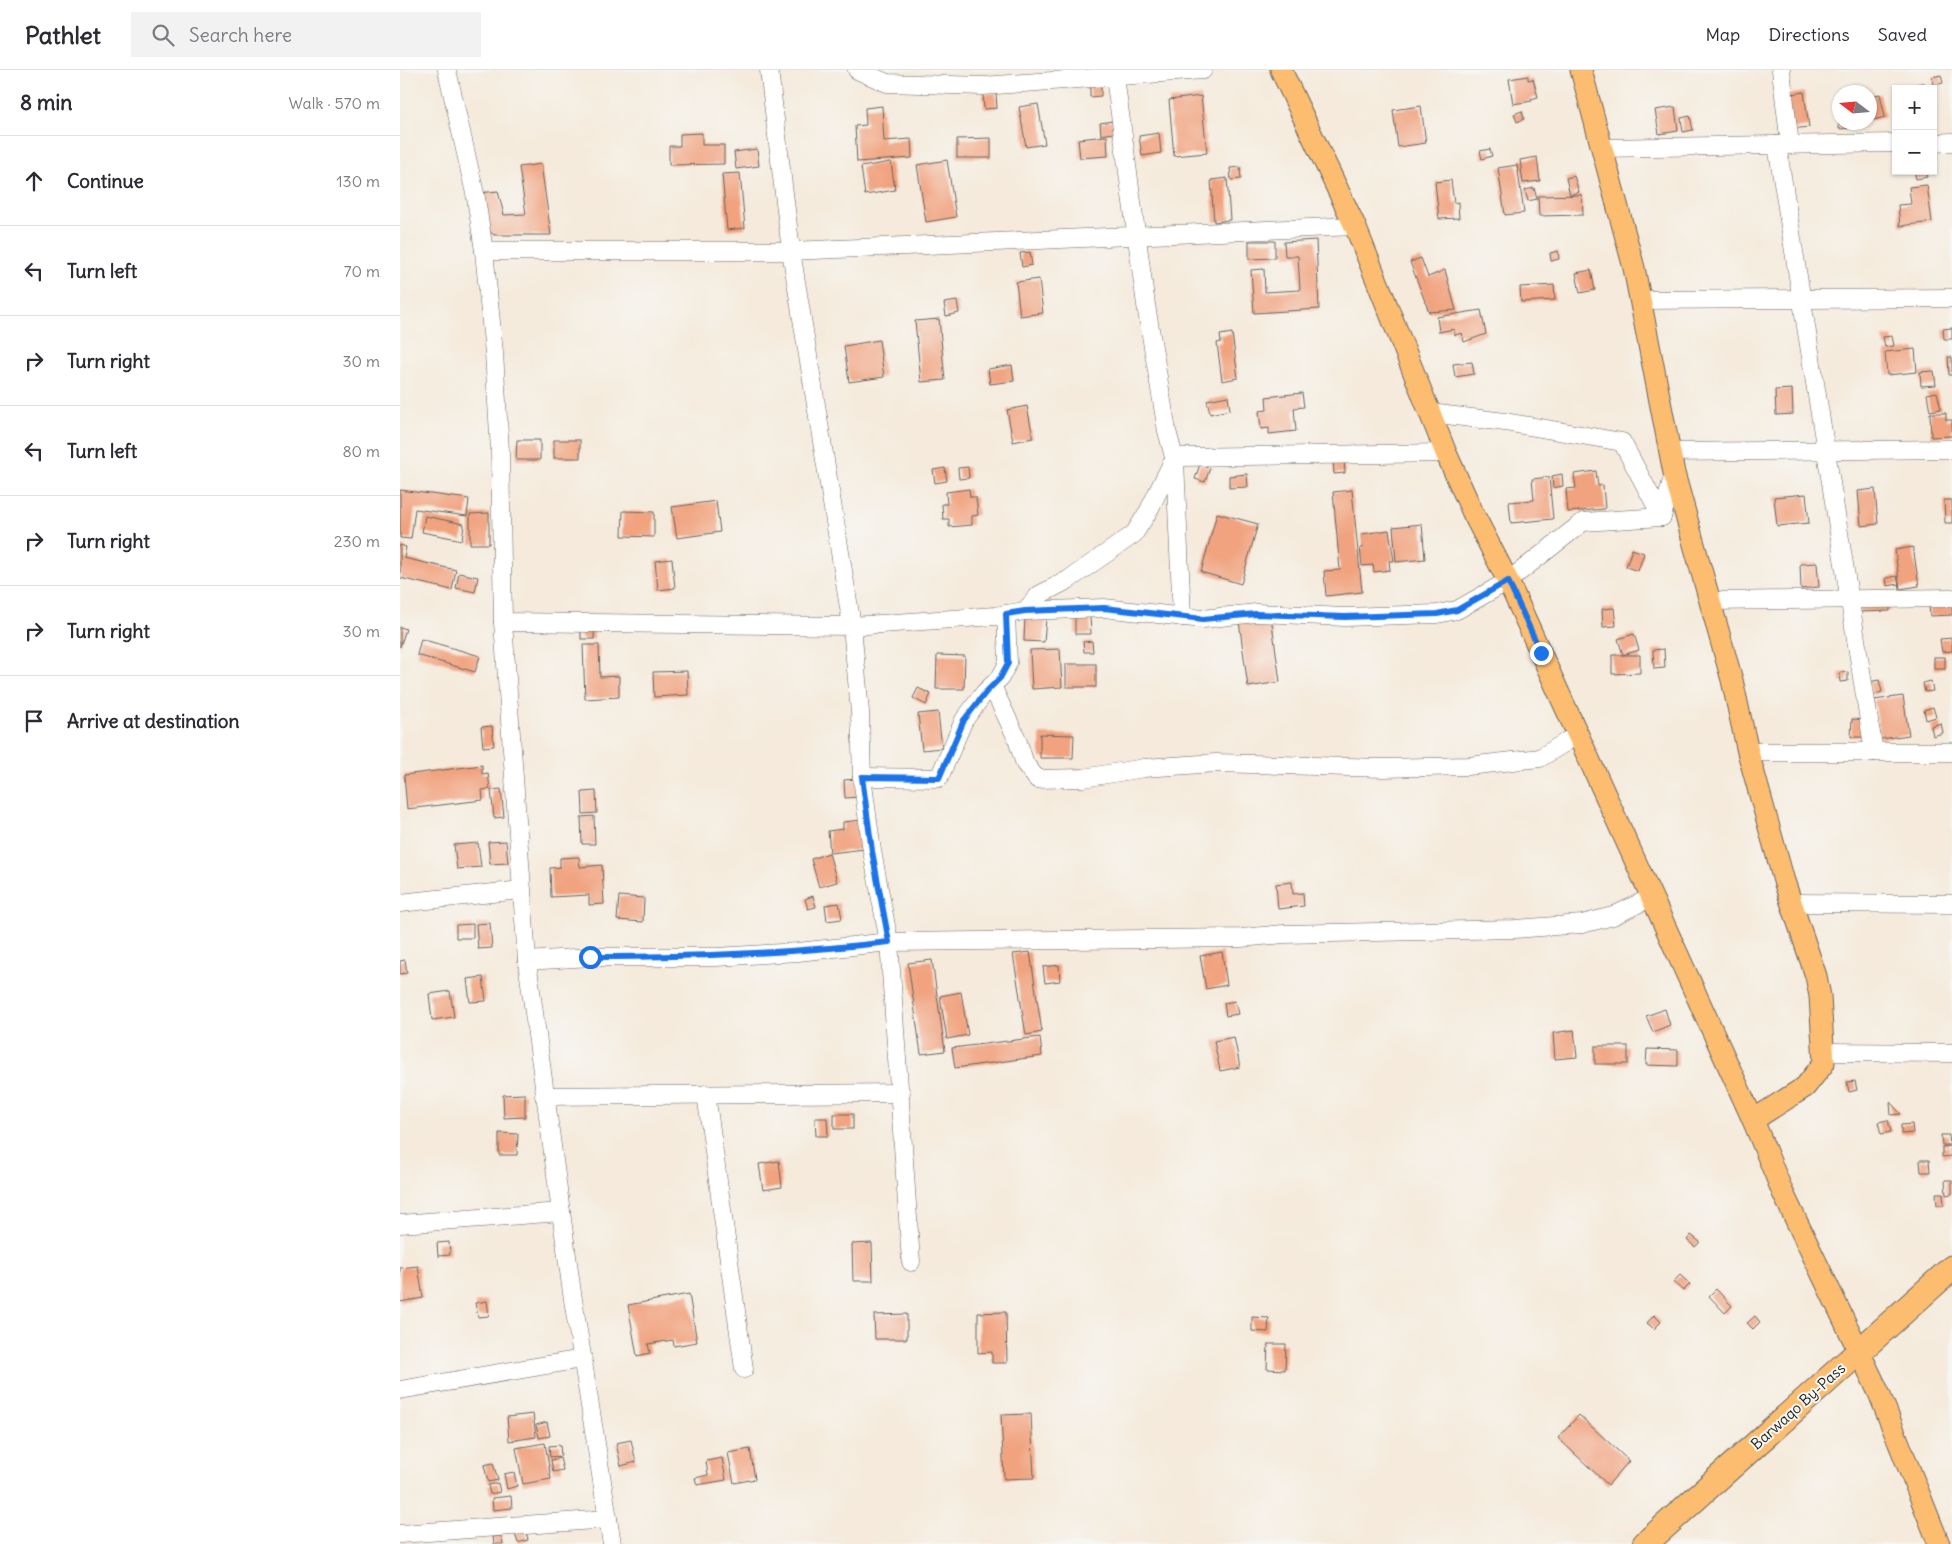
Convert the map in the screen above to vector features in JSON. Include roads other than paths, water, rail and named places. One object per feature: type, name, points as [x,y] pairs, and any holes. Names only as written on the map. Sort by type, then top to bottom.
[{"type":"highway","name":"Barwaqo By-Pass","points":[[1645,1544],[1952,1268]]},
{"type":"main road","points":[[1281,70],[1355,226],[1446,453],[1473,513],[1508,581],[1754,1120],[1783,1193],[1879,1393],[1939,1544]]},
{"type":"main road","points":[[1581,70],[1640,300],[1674,473],[1732,680],[1748,752],[1819,990],[1824,1063],[1806,1088],[1754,1120]]},
{"type":"street","points":[[447,70],[476,198],[484,251],[500,451],[503,622],[527,961],[544,1096],[582,1359],[612,1544]]},
{"type":"street","points":[[769,70],[791,251],[852,626],[860,712],[862,777],[872,851],[889,942],[901,1092],[911,1262]]},
{"type":"street","points":[[857,70],[888,83],[983,86],[1203,70]]},
{"type":"street","points":[[1781,70],[1783,145],[1801,299],[1874,752]]},
{"type":"street","points":[[1115,77],[1136,236],[1167,431],[1175,461],[1182,617]]},
{"type":"street","points":[[1937,143],[1952,142]]},
{"type":"street","points":[[1602,148],[1892,143]]},
{"type":"street","points":[[484,251],[791,251],[1355,226]]},
{"type":"street","points":[[1640,300],[1952,298]]},
{"type":"street","points":[[1430,413],[1505,422],[1622,442],[1662,517]]},
{"type":"street","points":[[1670,452],[1952,449]]},
{"type":"street","points":[[1025,611],[1039,595],[1075,575],[1134,534],[1175,461],[1194,456],[1446,453]]},
{"type":"street","points":[[1662,517],[1674,473]]},
{"type":"street","points":[[503,622],[852,626],[1025,611],[1104,608],[1203,619],[1256,614],[1345,617],[1437,614],[1457,610],[1508,581],[1583,522],[1662,517]]},
{"type":"street","points":[[1711,602],[1952,598]]},
{"type":"street","points":[[862,777],[939,778],[964,720],[1000,678],[1008,663],[1006,614]]},
{"type":"street","points":[[992,686],[1017,739],[1025,764],[1037,779],[1083,778],[1144,768],[1216,763],[1383,768],[1468,766],[1540,758],[1577,734]]},
{"type":"street","points":[[1748,752],[1952,752]]},
{"type":"street","points":[[400,903],[521,890]]},
{"type":"street","points":[[527,961],[590,957],[716,957],[798,952],[889,942],[1241,938],[1284,934],[1515,929],[1582,924],[1613,916],[1652,897]]},
{"type":"street","points":[[1792,903],[1952,904]]},
{"type":"street","points":[[1824,1052],[1952,1053]]},
{"type":"street","points":[[544,1096],[901,1092]]},
{"type":"street","points":[[706,1094],[744,1369]]},
{"type":"street","points":[[400,1224],[562,1212]]},
{"type":"street","points":[[400,1390],[582,1359]]},
{"type":"street","points":[[400,1534],[608,1519]]}]
